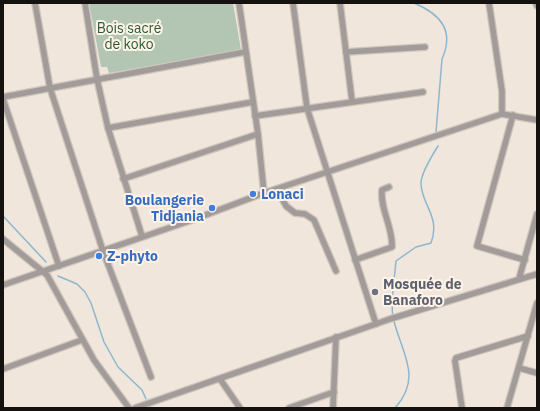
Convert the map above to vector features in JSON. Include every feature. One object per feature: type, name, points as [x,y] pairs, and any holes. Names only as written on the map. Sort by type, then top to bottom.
[{"type":"street","points":[[35,3],[50,88],[103,250],[151,377]]},
{"type":"street","points":[[85,3],[97,79],[108,128],[142,236]]},
{"type":"street","points":[[239,3],[258,134],[264,193]]},
{"type":"street","points":[[293,3],[307,108],[326,173],[376,324]]},
{"type":"street","points":[[340,3],[352,101]]},
{"type":"street","points":[[489,3],[502,91],[502,114]]},
{"type":"street","points":[[346,52],[425,47]]},
{"type":"street","points":[[59,266],[3,98],[245,52]]},
{"type":"street","points":[[255,116],[423,92]]},
{"type":"street","points":[[108,128],[253,102]]},
{"type":"street","points":[[3,285],[142,236],[196,219],[264,193],[502,114],[537,120]]},
{"type":"street","points":[[514,115],[477,246],[525,260]]},
{"type":"street","points":[[123,179],[258,134]]},
{"type":"street","points":[[355,260],[392,247],[392,234],[386,222],[381,198],[382,190],[389,187]]},
{"type":"street","points":[[277,189],[286,206],[295,213],[305,214],[314,220],[336,272]]},
{"type":"street","points":[[519,278],[537,214]]},
{"type":"street","points":[[3,239],[47,275],[94,360],[129,408]]},
{"type":"street","points":[[135,408],[390,319],[519,278],[537,274]]},
{"type":"street","points":[[507,408],[537,303]]},
{"type":"street","points":[[462,408],[455,361],[456,358],[528,336]]},
{"type":"street","points":[[333,408],[336,337]]},
{"type":"street","points":[[3,369],[82,340]]},
{"type":"street","points":[[519,368],[537,373]]},
{"type":"street","points":[[220,379],[240,408]]},
{"type":"street","points":[[289,408],[334,392]]},
{"type":"green space","name":"Bois sacré de koko","points":[[89,3],[233,3],[241,50],[109,73],[107,67],[101,67]]},
{"type":"waterway","points":[[414,3],[423,7],[438,18],[446,31],[447,40],[446,49],[442,59],[436,132]]},
{"type":"waterway","points":[[395,408],[404,396],[408,385],[409,374],[408,363],[396,329],[392,311],[396,261],[416,247],[431,243],[434,225],[424,198],[421,183],[425,169],[438,146]]},
{"type":"waterway","points":[[3,216],[46,262]]},
{"type":"waterway","points":[[58,276],[77,284],[85,292],[91,303],[104,342],[118,367],[142,390],[146,399]]},
{"type":"place","name":"Lonaci","points":[[253,194]]},
{"type":"place","name":"Boulangerie Tidjania","points":[[212,208]]},
{"type":"place","name":"Z-phyto","points":[[99,256]]},
{"type":"place","name":"Mosquée de Banaforo","points":[[375,292]]}]
